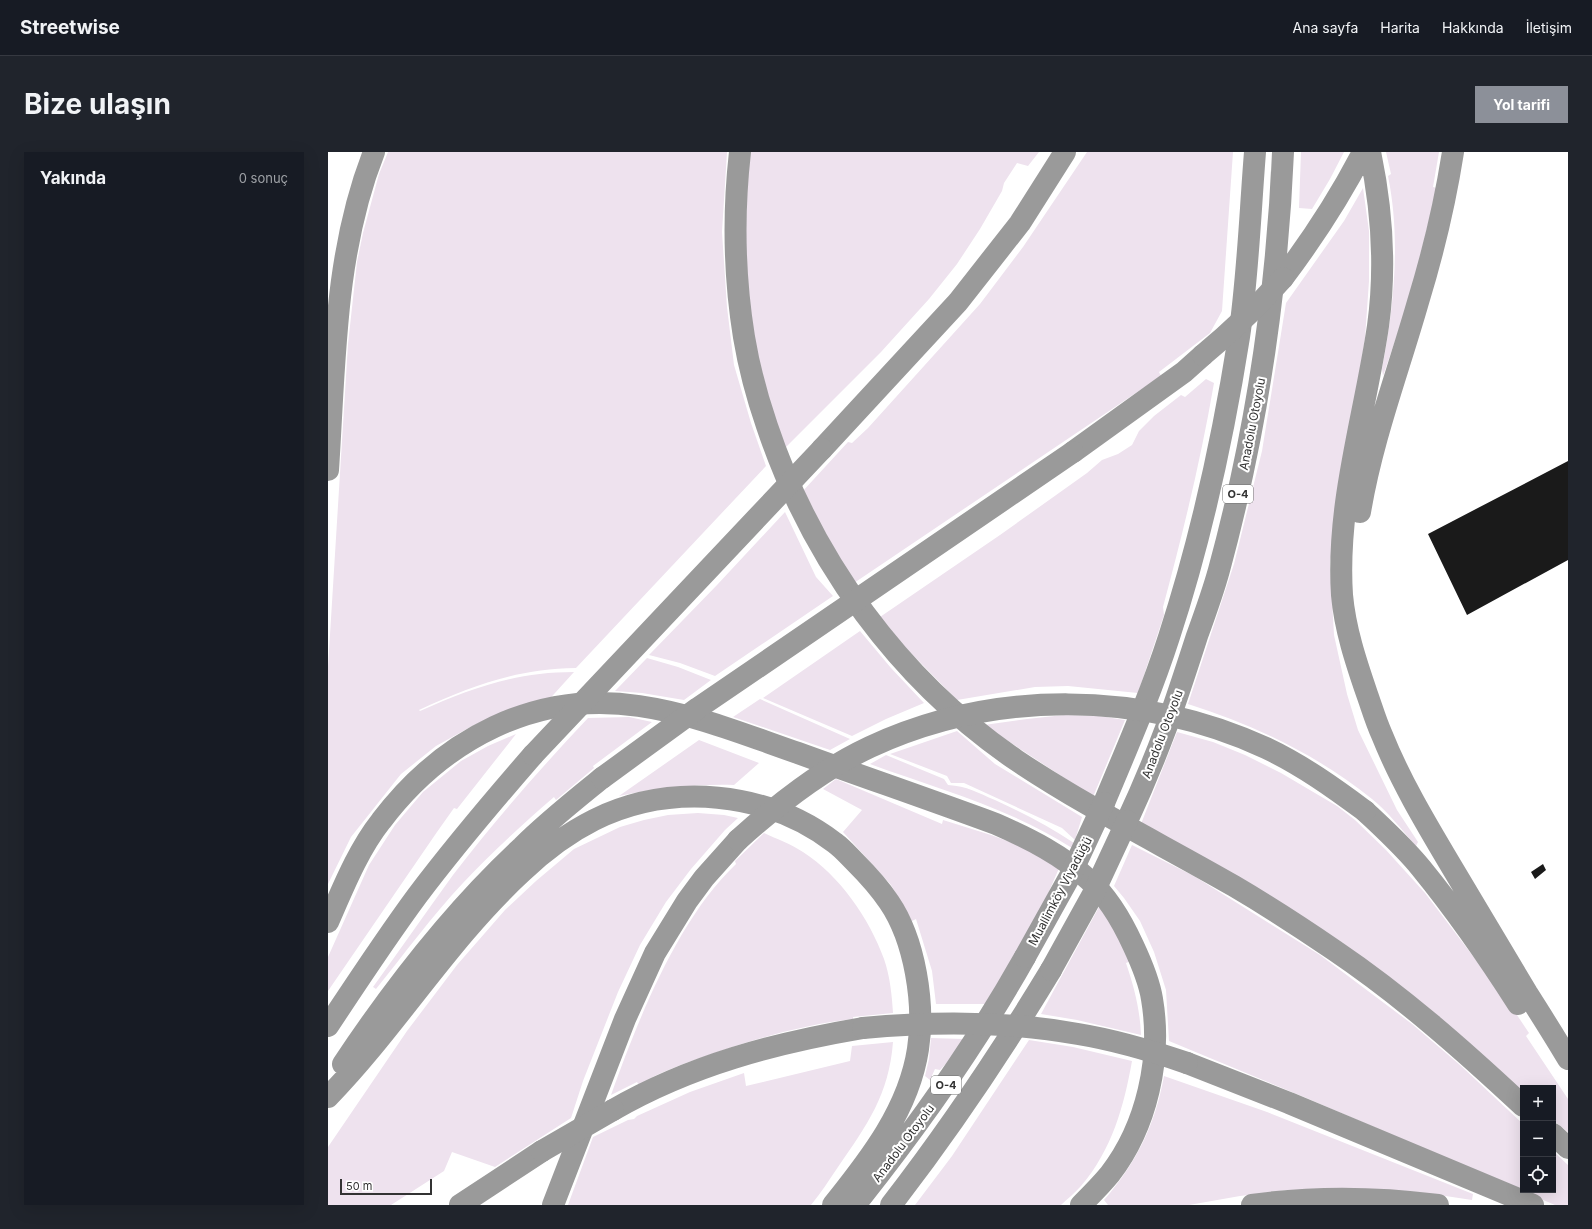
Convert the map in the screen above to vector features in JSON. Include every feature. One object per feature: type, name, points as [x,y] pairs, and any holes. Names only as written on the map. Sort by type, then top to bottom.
[{"type":"highway","points":[[328,470],[338,310],[344,263],[365,174],[374,152]]},
{"type":"highway","points":[[740,152],[736,190],[735,253],[744,340],[758,399],[776,453],[812,531],[841,580],[888,644],[941,700],[1014,758],[1052,783],[1136,832],[1237,888],[1333,949],[1374,978],[1439,1030],[1520,1103]]},
{"type":"highway","points":[[328,1026],[417,896],[475,822],[533,755],[924,340],[962,296],[1020,222],[1065,152]]},
{"type":"highway","name":"Muallimköy Viyadüğü","points":[[1025,957],[1070,876],[1104,803],[1138,722],[1169,638],[1186,581],[1224,427],[1239,336],[1248,260],[1254,152]]},
{"type":"highway","name":"Anadolu Otoyolu","points":[[891,1205],[971,1097],[1008,1041],[1051,970],[1093,894],[1128,821],[1166,729],[1218,572],[1232,519],[1257,403],[1277,256],[1283,152]]},
{"type":"highway","points":[[328,1089],[362,1035],[414,964],[480,889],[522,847],[566,807],[602,778],[698,708],[1073,452],[1184,372],[1234,329],[1265,299],[1283,278],[1310,242],[1329,213],[1346,185],[1363,152]]},
{"type":"highway","points":[[1370,152],[1375,176],[1380,218],[1382,253],[1381,294],[1378,326],[1347,502],[1342,551],[1342,595],[1347,630],[1356,663],[1371,706],[1394,762],[1425,822],[1568,1059]]},
{"type":"highway","points":[[1371,706],[1362,658],[1358,625],[1357,548],[1360,512],[1377,436],[1436,239],[1448,186],[1453,152]]},
{"type":"highway","points":[[328,922],[344,887],[380,822],[421,776],[463,743],[484,731],[520,717],[573,703],[613,703],[638,705],[706,720],[996,824],[1038,843],[1064,859],[1090,880],[1099,890],[1116,912],[1128,933],[1145,972],[1152,998],[1155,1020],[1154,1056],[1149,1087],[1142,1113],[1126,1149],[1110,1173],[1081,1205]]},
{"type":"highway","points":[[553,1205],[623,1025],[655,953],[687,901],[704,878],[738,840],[764,816],[806,785],[842,762],[870,747],[928,724],[963,715],[1004,708],[1043,704],[1086,704],[1150,711],[1226,731],[1267,749],[1309,771],[1365,811],[1392,836],[1410,857],[1447,902],[1549,1051],[1568,1075]]},
{"type":"highway","points":[[328,1097],[383,1036],[431,972],[483,910],[547,850],[572,832],[593,820],[612,812],[640,804],[678,797],[705,796],[754,804],[790,816],[836,843],[868,874],[890,904],[904,932],[914,960],[920,1000],[921,1029],[914,1072],[900,1108],[881,1142],[833,1205]]},
{"type":"highway","name":"Anadolu Otoyolu","points":[[855,1205],[898,1152],[956,1069],[995,1009],[1025,957]]},
{"type":"highway","points":[[460,1205],[542,1151],[613,1110],[653,1089],[715,1064],[753,1051],[801,1039],[863,1028],[925,1023],[967,1023],[1027,1027],[1086,1035],[1145,1049],[1187,1063],[1289,1103],[1533,1205]]},
{"type":"highway","points":[[1556,1137],[1568,1148]]},
{"type":"highway","points":[[1252,1205],[1307,1199],[1403,1201],[1438,1205]]},
{"type":"shaded area","points":[[388,152],[727,152],[722,232],[727,307],[734,365],[751,423],[766,466],[576,668],[534,671],[496,680],[458,693],[419,710],[420,711],[458,695],[513,678],[574,672],[545,704],[514,709],[474,725],[436,746],[401,774],[351,837],[328,884],[328,667],[348,344],[357,262],[363,233],[379,174]]},
{"type":"shaded area","points":[[748,152],[1039,152],[1028,166],[1017,163],[1004,183],[1002,191],[980,229],[957,264],[929,299],[881,352],[785,448],[762,373],[750,314],[746,259]]},
{"type":"shaded area","points":[[1087,152],[1233,152],[1222,311],[1210,333],[1159,372],[1161,376],[854,583],[802,492],[848,442],[852,443],[868,428],[980,304],[1023,247]]},
{"type":"shaded area","points":[[1301,152],[1344,152],[1312,209],[1299,208]]},
{"type":"shaded area","points":[[1386,152],[1439,152],[1433,187],[1437,188],[1410,297],[1383,376],[1382,369],[1393,297],[1395,249],[1392,200],[1388,176],[1391,174]]},
{"type":"shaded area","points":[[1363,188],[1369,231],[1369,281],[1365,338],[1330,563],[1334,635],[1347,694],[1358,730],[1397,810],[1418,842],[1416,846],[1395,821],[1378,804],[1351,783],[1307,755],[1261,732],[1213,712],[1188,704],[1234,564],[1262,451],[1286,303],[1344,221]]},
{"type":"shaded area","points":[[1206,379],[1214,383],[1197,468],[1163,607],[1164,615],[1138,693],[1068,686],[1035,687],[957,700],[903,645],[880,617],[1000,535],[1087,473],[1102,460],[1118,454],[1132,445],[1139,431],[1154,416],[1181,395],[1185,397]]},
{"type":"shaded area","points":[[785,512],[816,577],[833,596],[715,676],[680,663],[649,655],[717,585]]},
{"type":"shaded area","points":[[860,631],[891,668],[924,703],[886,719],[852,736],[763,698]]},
{"type":"shaded area","points":[[647,658],[678,667],[711,680],[684,700],[642,693],[615,691]]},
{"type":"shaded area","points":[[760,699],[850,739],[830,750],[733,717]]},
{"type":"shaded area","points":[[1064,715],[1099,716],[1125,720],[1093,797],[984,725]]},
{"type":"shaded area","points":[[629,717],[652,722],[593,766],[594,768],[556,800],[554,797],[496,849],[440,908],[376,989],[373,987],[453,875],[485,834],[588,718]]},
{"type":"shaded area","points":[[957,731],[995,764],[1082,817],[1075,840],[1062,828],[964,783],[951,783],[947,776],[890,754]]},
{"type":"shaded area","points":[[1177,732],[1213,742],[1245,755],[1281,773],[1337,806],[1355,820],[1386,850],[1425,893],[1479,964],[1491,976],[1529,1033],[1526,1036],[1568,1099],[1568,1132],[1556,1122],[1556,1085],[1520,1085],[1520,1091],[1343,943],[1272,898],[1141,824]]},
{"type":"shaded area","points":[[516,734],[457,809],[454,808],[328,991],[328,957],[369,865],[395,825],[423,792],[461,761],[488,746]]},
{"type":"shaded area","points":[[699,740],[759,763],[734,785],[676,787],[619,796]]},
{"type":"shaded area","points":[[886,755],[944,779],[948,785],[972,790],[1026,815],[1074,843],[1072,848],[1048,834],[999,810],[870,764]]},
{"type":"shaded area","points":[[836,779],[942,824],[943,820],[1032,850],[1060,866],[1040,912],[985,1004],[936,1004],[932,971],[916,919],[912,921],[891,885],[843,832],[862,810],[823,789]]},
{"type":"shaded area","points":[[698,813],[724,815],[738,818],[725,830],[691,869],[666,902],[640,945],[618,992],[583,1081],[571,1118],[495,1167],[452,1152],[444,1171],[391,1205],[328,1205],[328,1147],[407,1031],[457,965],[505,910],[574,849],[620,827],[644,820],[668,815]]},
{"type":"shaded area","points":[[764,833],[794,846],[803,852],[829,873],[852,899],[870,928],[884,959],[888,972],[893,1013],[853,1017],[853,1019],[815,1025],[760,1038],[680,1065],[639,1085],[637,1082],[611,1095],[647,1004],[678,942],[695,913],[715,887],[736,864],[735,861]]},
{"type":"shaded area","points":[[1132,845],[1194,876],[1320,955],[1412,1024],[1460,1065],[1520,1121],[1520,1190],[1169,1041],[1166,990],[1154,952],[1140,921],[1114,886]]},
{"type":"shaded area","points":[[1099,907],[1117,930],[1131,961],[1126,963],[1136,998],[1141,1035],[1077,1020],[1041,1014]]},
{"type":"shaded area","points":[[931,1038],[964,1039],[952,1057],[940,1070],[935,1069],[930,1080],[925,1076],[929,1059]]},
{"type":"shaded area","points":[[1029,1040],[1073,1047],[1132,1061],[1121,1111],[1109,1142],[1092,1172],[1079,1189],[1061,1205],[915,1205],[952,1156]]},
{"type":"shaded area","points":[[893,1042],[887,1078],[875,1109],[822,1191],[811,1205],[568,1205],[593,1137],[690,1092],[744,1073],[746,1086],[850,1061],[852,1046]]},
{"type":"shaded area","points":[[1164,1076],[1267,1112],[1473,1194],[1472,1200],[1439,1195],[1287,1190],[1189,1205],[1108,1205],[1104,1200],[1116,1186],[1135,1157],[1150,1127]]},
{"type":"shaded area","points":[[1556,1154],[1568,1165],[1568,1205],[1555,1205],[1527,1193],[1556,1193]]},
{"type":"building","points":[[1568,461],[1568,560],[1467,615],[1428,534]]},
{"type":"building","points":[[1543,864],[1546,870],[1535,879],[1531,872]]}]
